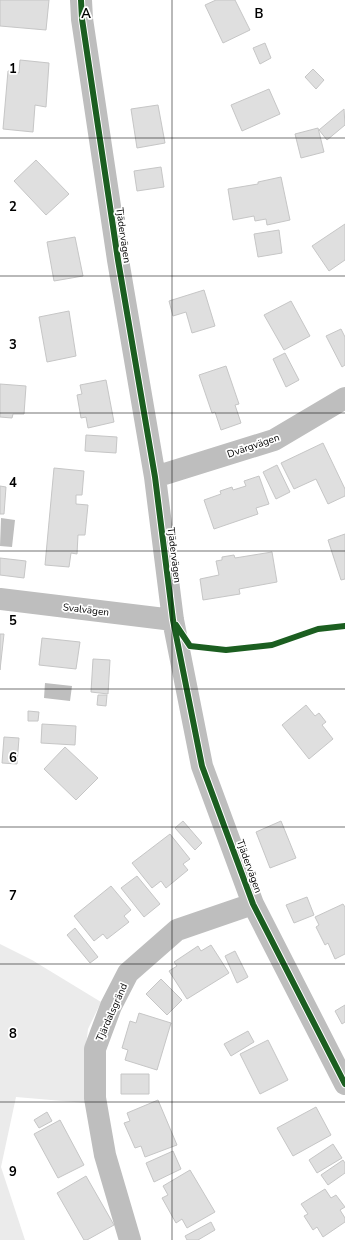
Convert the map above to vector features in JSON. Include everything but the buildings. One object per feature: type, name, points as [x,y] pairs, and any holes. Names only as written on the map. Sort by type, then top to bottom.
[{"type":"street","name":"Tjädervägen","points":[[81,0],[82,19],[118,260],[155,477],[173,620],[202,766],[253,904],[345,1084]]},
{"type":"street","name":"Dvärgvägen","points":[[155,477],[274,440],[345,398]]},
{"type":"street","name":"Svalvägen","points":[[0,599],[173,620]]},
{"type":"street","name":"Tjärdalsgränd","points":[[130,1240],[105,1155],[95,1098],[95,1049],[111,1006],[128,973],[177,930],[253,904]]},
{"type":"shaded area","points":[[1,518],[15,520],[12,547],[0,546]]},
{"type":"shaded area","points":[[45,683],[72,686],[70,701],[44,698]]},
{"type":"shaded area","points":[[0,944],[32,960],[101,1002],[88,1029],[84,1062],[86,1103],[16,1097],[1,1167],[25,1240],[0,1240]]},
{"type":"cycle path","points":[[81,0],[82,19],[118,260],[155,477],[173,620],[202,766],[253,904],[345,1084]]},
{"type":"cycle path","points":[[176,625],[190,646],[226,650],[272,645],[318,629],[345,626]]}]
